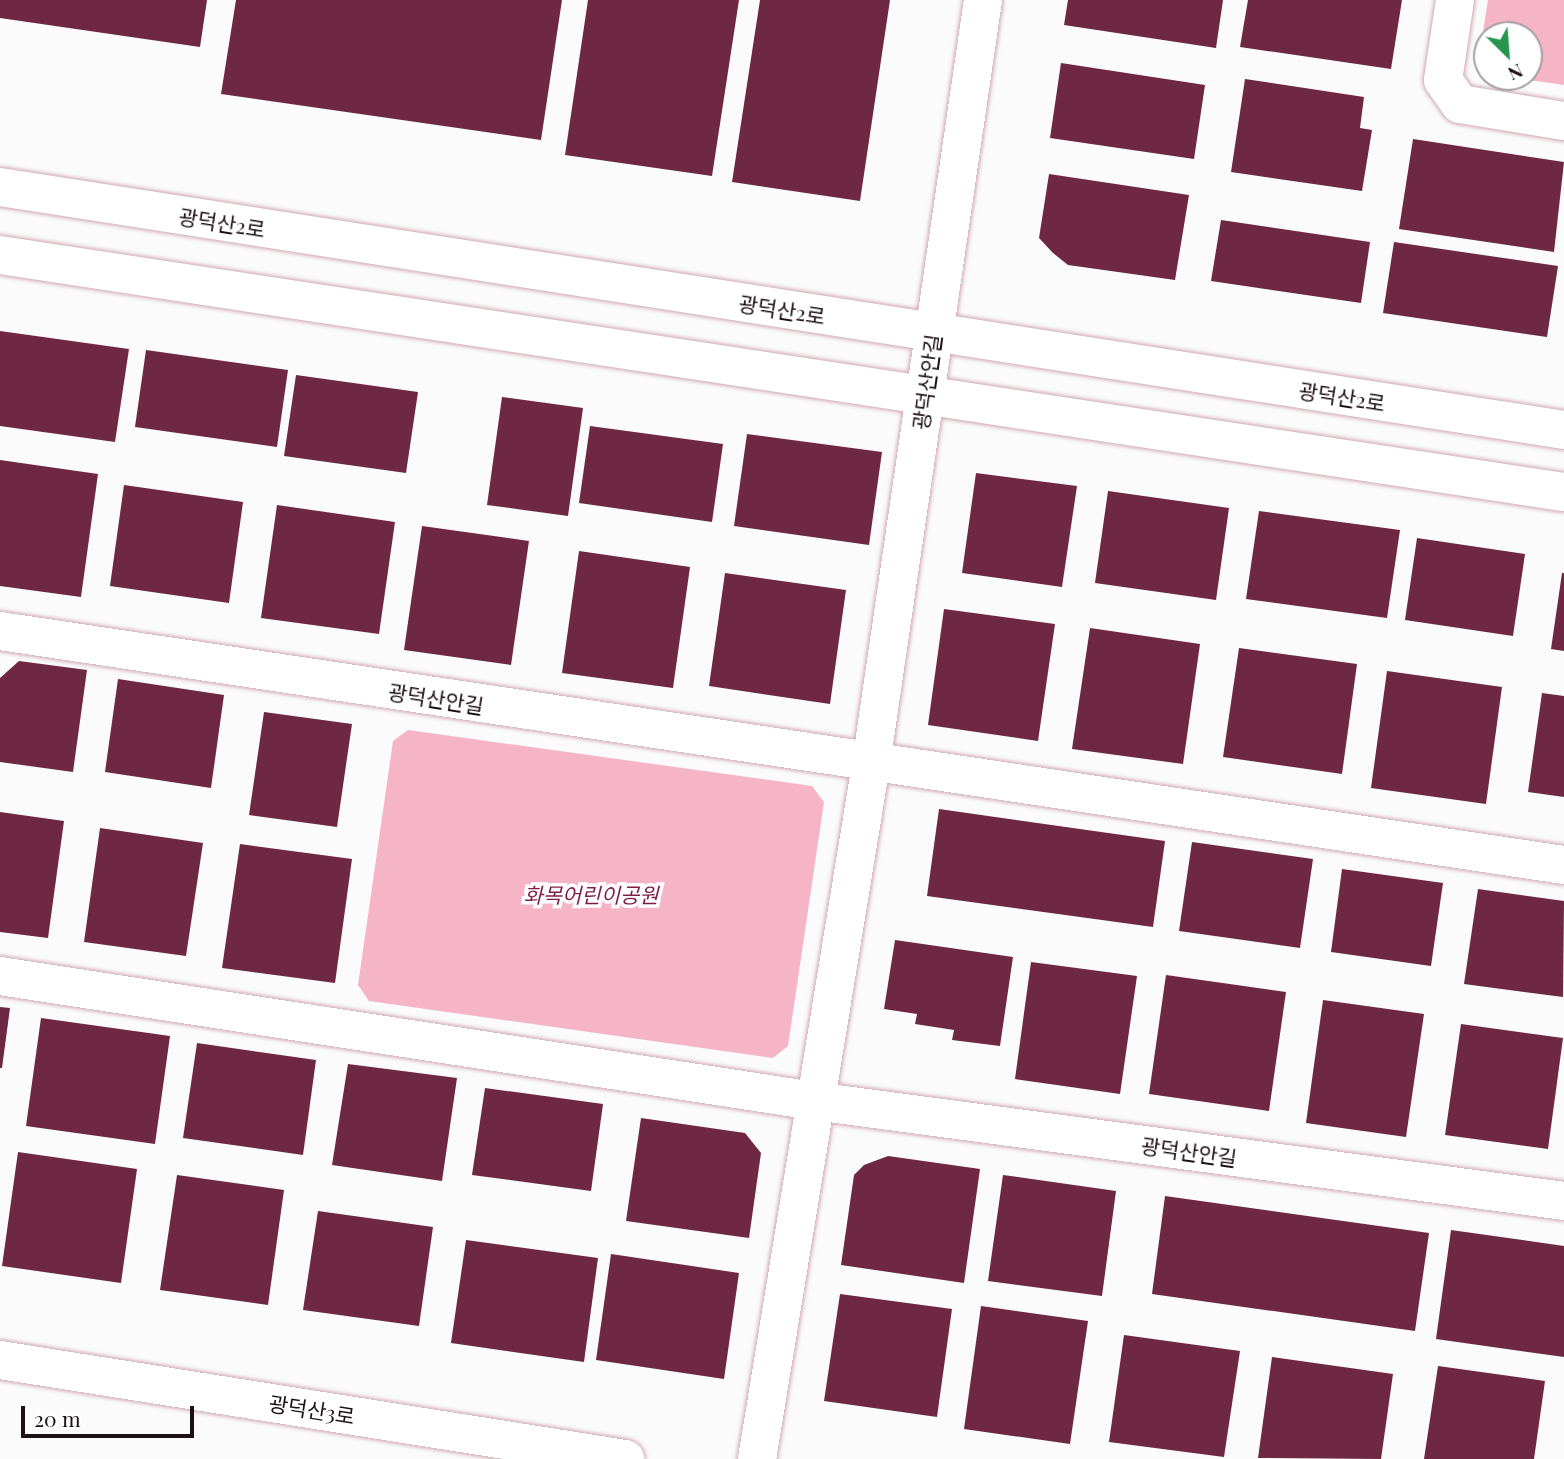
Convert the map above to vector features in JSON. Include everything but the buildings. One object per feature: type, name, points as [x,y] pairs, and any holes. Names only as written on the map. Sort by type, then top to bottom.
[{"type":"street","name":"광덕산안길","points":[[757,1459],[871,764],[983,0]]},
{"type":"street","points":[[1455,0],[1443,80],[1460,104],[1564,121]]},
{"type":"street","name":"광덕산2로","points":[[0,187],[1564,430]]},
{"type":"street","points":[[0,255],[1564,492]]},
{"type":"street","name":"광덕산안길","points":[[0,631],[871,764],[1564,865]]},
{"type":"street","name":"광덕산안길","points":[[0,976],[814,1101],[1564,1201]]},
{"type":"street","name":"광덕산3로","points":[[0,1360],[625,1459]]},
{"type":"green space","points":[[1488,0],[1564,0],[1564,85],[1543,82],[1543,21],[1485,21]]},
{"type":"green space","name":"화목어린이공원","points":[[408,730],[812,786],[824,802],[788,1046],[773,1058],[369,1001],[358,985],[393,741]]}]
